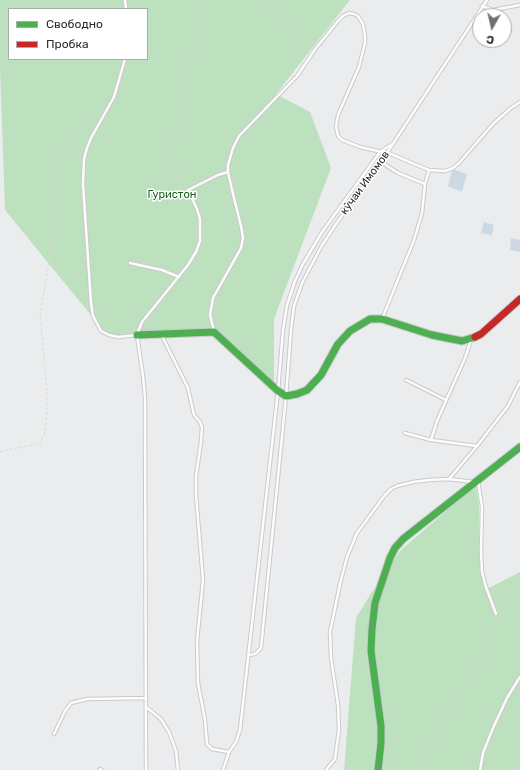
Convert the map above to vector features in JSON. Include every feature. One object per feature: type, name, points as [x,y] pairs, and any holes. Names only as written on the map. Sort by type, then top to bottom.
[{"type":"street","points":[[137,335],[214,332],[278,391],[286,396],[307,390],[321,375],[338,344],[350,331],[360,324],[370,320],[382,319],[432,335],[462,341],[472,339],[481,334],[520,299]]},
{"type":"street","points":[[378,770],[381,726],[371,651],[372,629],[375,603],[390,558],[395,548],[403,539],[476,480],[520,447]]},
{"type":"lane","points":[[392,144],[487,0]]},
{"type":"lane","points":[[482,6],[493,10],[520,5]]},
{"type":"lane","points":[[214,332],[210,315],[214,298],[241,248],[243,238],[228,172],[230,155],[235,141],[302,70],[316,48],[343,16],[349,13],[354,14],[361,20],[365,29],[365,43],[359,67],[338,115],[336,131],[342,140],[387,153],[429,170],[445,171],[453,168],[459,163],[493,124],[520,102]]},
{"type":"lane","points":[[125,60],[114,97],[91,138],[84,159],[83,184],[93,316],[101,331],[109,336],[118,337],[137,335]]},
{"type":"lane","name":"кӯчаи Имомов","points":[[223,770],[229,752],[236,742],[240,730],[278,391],[285,314],[295,280],[318,238],[380,152],[392,144]]},
{"type":"lane","name":"кӯчаи Имомов","points":[[248,655],[255,654],[261,648],[293,314],[296,298],[302,283],[321,247],[392,144]]},
{"type":"lane","points":[[381,162],[398,173],[425,184]]},
{"type":"lane","points":[[382,319],[414,240],[422,213],[425,184],[429,170]]},
{"type":"lane","points":[[146,770],[145,398],[137,335],[142,322],[179,277],[196,252],[200,241],[200,219],[188,190],[218,175],[228,172]]},
{"type":"lane","points":[[130,264],[162,270],[179,277]]},
{"type":"lane","points":[[161,334],[188,388],[194,415],[202,427],[196,476],[196,499],[203,580],[197,641],[198,683],[205,720],[207,744],[212,749],[229,752]]},
{"type":"lane","points":[[431,440],[446,400],[466,358],[472,339]]},
{"type":"lane","points":[[406,380],[446,400]]},
{"type":"lane","points":[[448,479],[477,446],[508,406],[520,382]]},
{"type":"lane","points":[[405,433],[431,440],[477,446]]},
{"type":"lane","points":[[326,770],[335,758],[339,730],[338,705],[333,671],[330,632],[340,584],[350,547],[357,533],[366,519],[391,489],[413,482],[429,480],[476,480],[482,507],[482,572],[496,614]]},
{"type":"lane","points":[[480,770],[483,753],[493,728],[507,698],[520,677]]},
{"type":"lane","points":[[54,734],[65,711],[71,704],[87,699],[146,698]]},
{"type":"lane","points":[[146,706],[161,719],[169,732],[176,751],[178,770]]},
{"type":"path","points":[[188,190],[181,185],[177,176],[172,153],[183,87],[190,68],[195,39],[207,0]]},
{"type":"path","points":[[263,0],[278,17],[316,48]]},
{"type":"path","points":[[0,452],[40,443],[45,432],[47,414],[40,313],[50,258],[54,212],[62,161],[72,131],[103,115]]},
{"type":"path","points":[[414,770],[431,744],[434,730],[466,683],[479,662],[484,650]]},
{"type":"green space","name":"Гуристон","points":[[0,0],[350,0],[276,94],[310,112],[331,168],[274,319],[274,385],[210,332],[108,336],[5,210],[0,66]]},
{"type":"green space","points":[[476,485],[479,506],[480,565],[487,589],[520,572],[520,770],[344,770],[356,618],[400,551]]},
{"type":"building","points":[[455,170],[467,174],[462,192],[448,186],[452,171]]},
{"type":"building","points":[[484,222],[494,225],[492,235],[481,233]]},
{"type":"building","points":[[511,238],[520,240],[520,252],[510,250]]},
{"type":"traffic: fast","points":[[137,335],[214,332],[278,391],[286,396],[307,390],[321,375],[338,344],[350,331],[370,319],[382,319],[432,335],[462,341],[475,337]]},
{"type":"traffic: fast","points":[[378,770],[381,726],[371,651],[372,629],[375,603],[390,558],[395,548],[403,539],[520,447]]},
{"type":"traffic: jam","points":[[475,337],[481,334],[520,299]]}]
